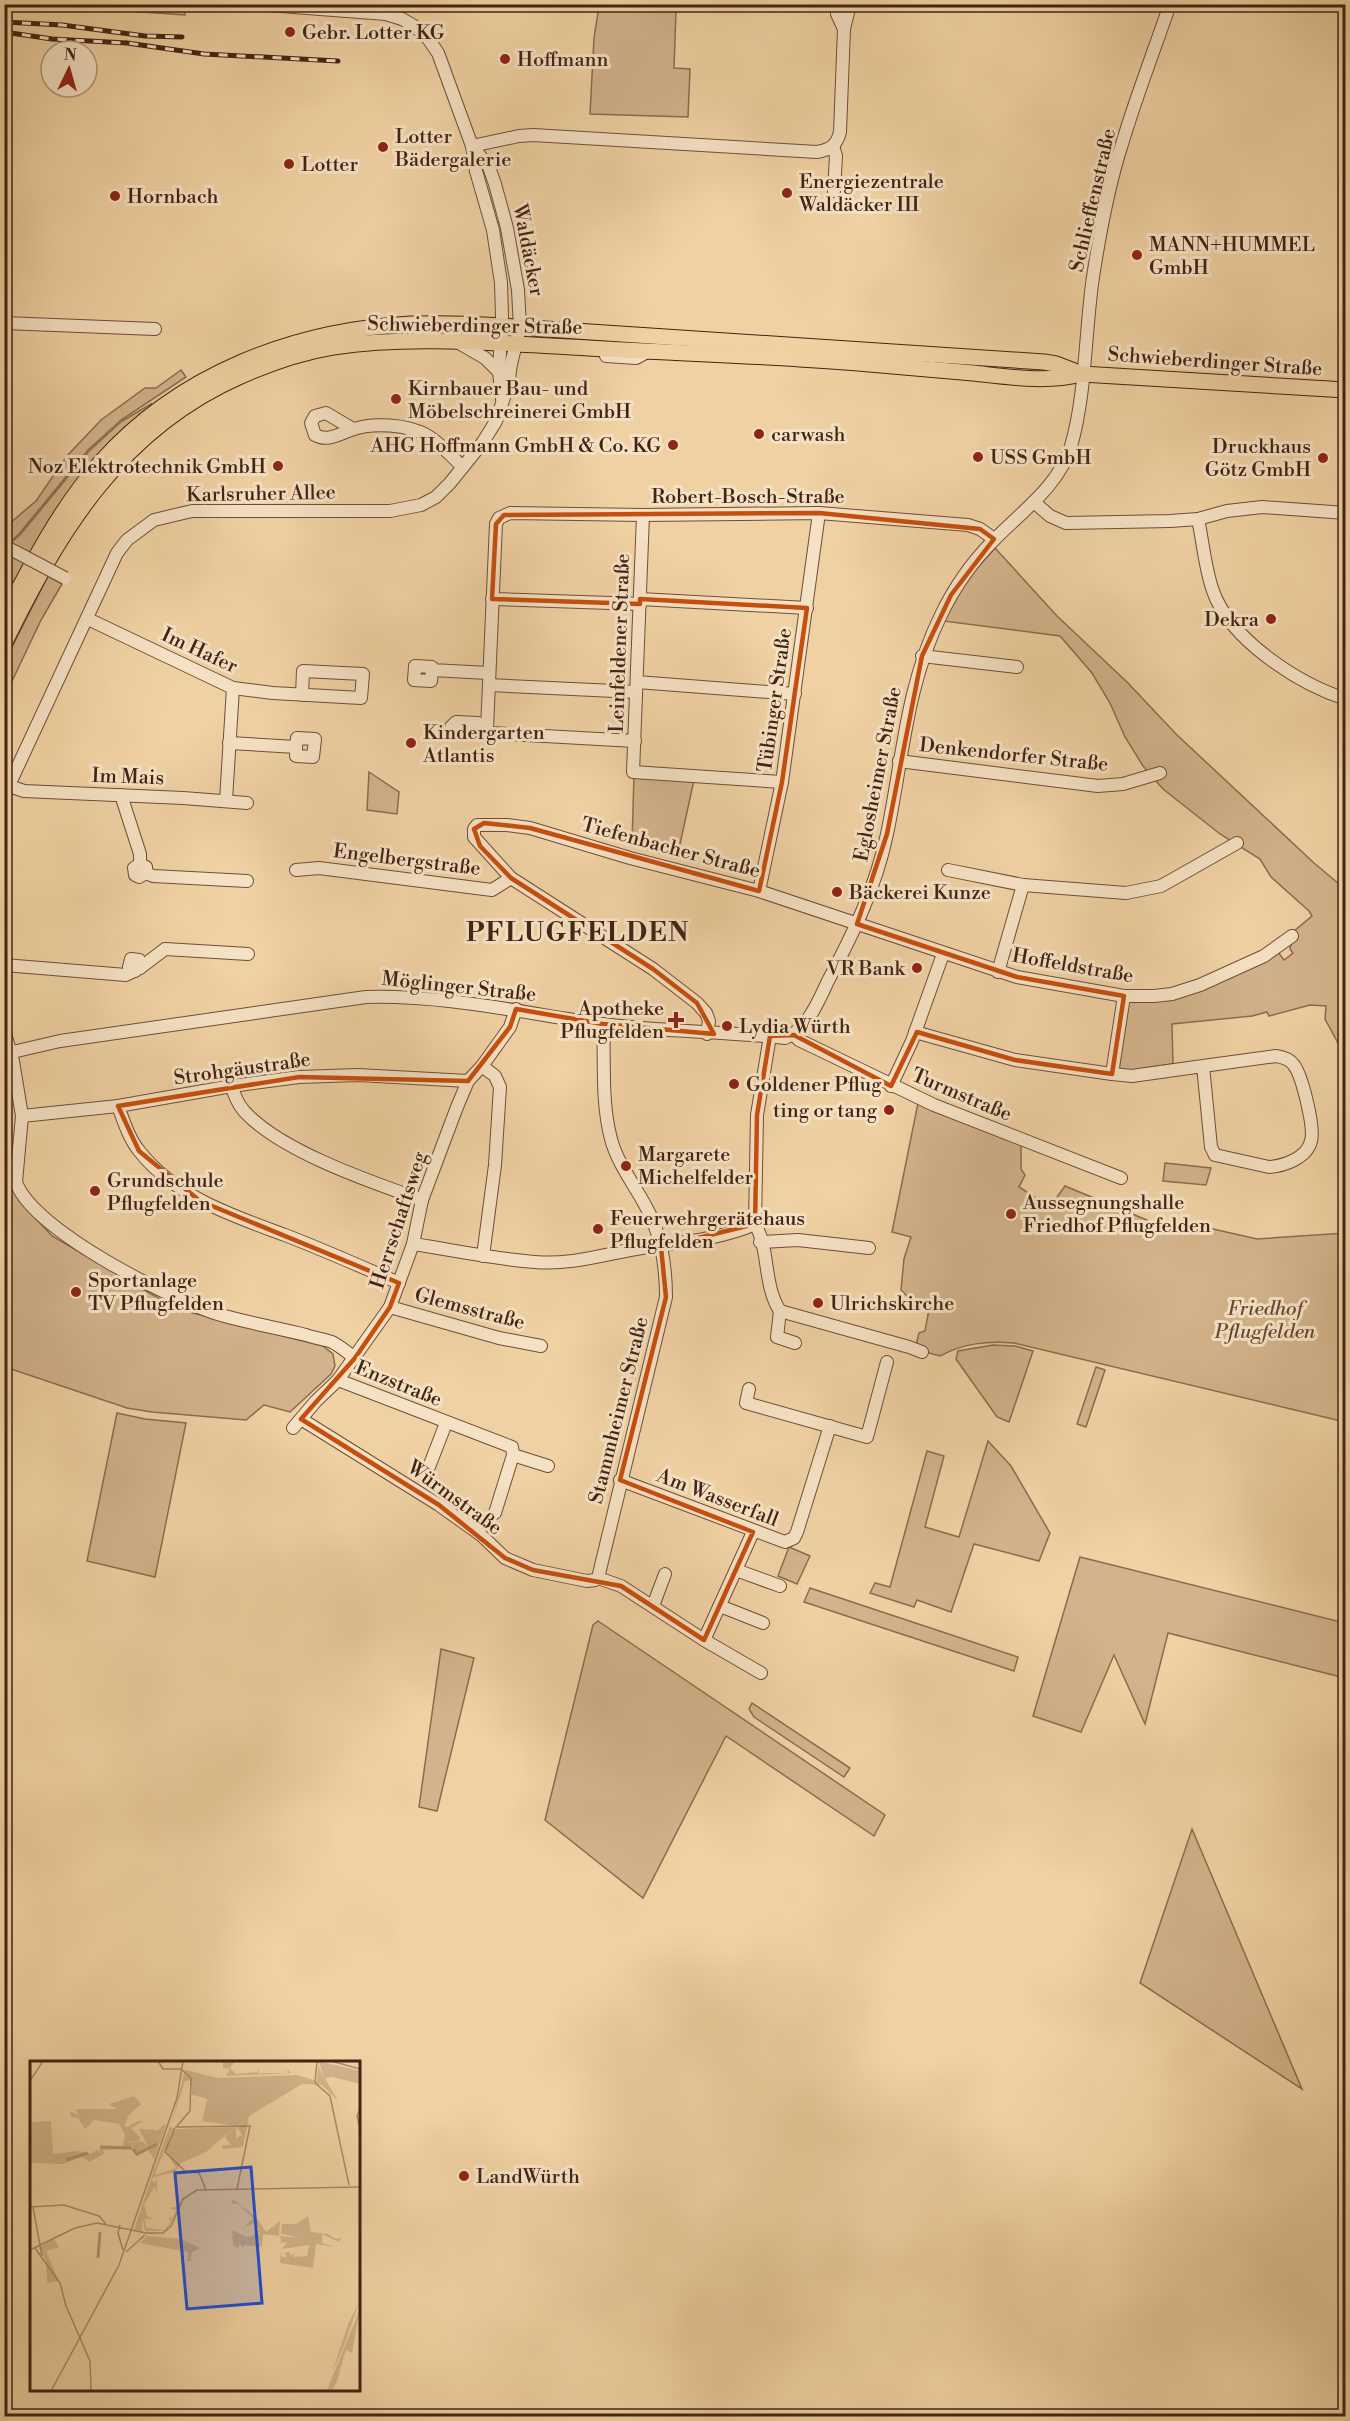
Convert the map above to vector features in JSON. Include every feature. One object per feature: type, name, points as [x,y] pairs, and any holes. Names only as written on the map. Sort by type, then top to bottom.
[{"type":"main road","name":"Schwieberdinger Straße","points":[[4,617],[48,536],[72,500],[99,464],[148,417],[204,380],[253,357],[313,338],[341,332],[411,324],[502,326],[612,333],[959,364]]},
{"type":"main road","points":[[611,350],[612,333]]},
{"type":"main road","name":"Schwieberdinger Straße","points":[[4,644],[50,556],[93,492],[128,452],[161,423],[231,380],[258,368],[308,352],[365,343],[458,342],[839,361],[959,364],[1044,362],[1082,374],[1346,390]]},
{"type":"street","name":"Waldäcker","points":[[253,4],[386,14],[414,26],[427,37],[438,53],[472,146],[476,171],[493,230],[499,263],[502,326],[508,344],[503,404]]},
{"type":"street","points":[[837,4],[837,14],[844,29]]},
{"type":"street","points":[[472,146],[533,135],[818,152],[828,150],[838,139],[840,132],[844,29],[850,4]]},
{"type":"street","name":"Schlieffenstraße","points":[[1082,374],[1093,277],[1110,189],[1121,145],[1170,4]]},
{"type":"street","name":"Waldäcker","points":[[472,146],[489,168],[501,205],[514,266],[520,327],[508,344]]},
{"type":"street","points":[[833,146],[836,156],[834,191]]},
{"type":"street","points":[[4,323],[155,329]]},
{"type":"street","points":[[458,342],[485,358],[499,372]]},
{"type":"street","points":[[503,404],[499,372],[508,344]]},
{"type":"street","points":[[578,348],[587,355],[627,358],[636,358],[647,352]]},
{"type":"street","name":"Eglosheimer Straße","points":[[794,1035],[802,1028],[819,999],[858,924],[877,875],[887,834],[911,694],[922,656],[951,595],[966,571],[994,539],[1034,502],[1056,477],[1071,448],[1079,409],[1082,374]]},
{"type":"street","name":"Karlsruher Allee","points":[[7,791],[117,554],[127,540],[154,520],[192,511],[390,512],[406,509],[436,497],[483,442],[503,404]]},
{"type":"street","points":[[353,429],[380,426],[408,428],[429,436],[463,467]]},
{"type":"street","points":[[1034,502],[1050,516],[1066,523],[1198,519],[1227,511],[1262,507],[1346,513]]},
{"type":"street","name":"Robert-Bosch-Straße","points":[[492,599],[496,524],[499,518],[510,513],[643,515],[819,513],[968,525],[980,529],[994,539]]},
{"type":"street","name":"Tübinger Straße","points":[[759,891],[782,782],[819,513]]},
{"type":"street","name":"Leinfeldener Straße","points":[[643,515],[633,772],[782,782]]},
{"type":"street","points":[[1198,519],[1213,592],[1229,618],[1247,640],[1268,658],[1315,687],[1346,699]]},
{"type":"street","points":[[4,546],[65,581]]},
{"type":"street","points":[[635,741],[491,733],[485,729],[492,599],[640,601],[807,608]]},
{"type":"street","name":"Im Hafer","points":[[88,619],[233,688],[302,695],[361,698],[363,674],[303,671],[302,695]]},
{"type":"street","points":[[922,656],[1017,667]]},
{"type":"street","points":[[432,670],[489,680],[795,694]]},
{"type":"street","points":[[226,800],[233,688]]},
{"type":"street","points":[[229,743],[296,747]]},
{"type":"street","name":"Denkendorfer Straße","points":[[899,760],[1098,786],[1122,784],[1160,773]]},
{"type":"street","name":"Im Mais","points":[[7,791],[226,800],[247,803]]},
{"type":"street","points":[[121,795],[143,868],[153,876],[247,881]]},
{"type":"street","name":"Tiefenbacher Straße","points":[[511,878],[474,837],[477,825],[484,823],[530,828],[630,858],[759,891],[858,924]]},
{"type":"street","points":[[948,870],[1023,885],[1126,893],[1161,885],[1237,843]]},
{"type":"street","name":"Engelbergstraße","points":[[296,870],[319,868],[492,890],[511,878]]},
{"type":"street","points":[[511,878],[653,969],[698,1003],[709,1021],[708,1034]]},
{"type":"street","points":[[999,972],[1023,885]]},
{"type":"street","name":"Hoffeldstraße","points":[[858,924],[999,972],[1029,980],[1124,996],[1163,995],[1200,985],[1282,950],[1292,936]]},
{"type":"street","points":[[4,965],[126,975],[138,970],[165,949],[248,954]]},
{"type":"street","points":[[891,1086],[915,1032],[943,954]]},
{"type":"street","name":"Möglinger Straße","points":[[8,1053],[60,1041],[366,997],[402,996],[516,1009],[603,1024],[708,1034],[770,1036]]},
{"type":"street","points":[[1112,1074],[1124,996]]},
{"type":"street","name":"Herrschaftsweg","points":[[297,1424],[316,1401],[339,1380],[390,1307],[412,1244],[422,1200],[468,1081],[483,1066],[510,1027],[516,1009]]},
{"type":"street","name":"Stammheimer Straße","points":[[597,1579],[666,1298],[666,1270],[652,1219],[618,1159],[611,1138],[604,1080],[603,1024]]},
{"type":"street","points":[[4,1030],[22,1116],[16,1174],[19,1191],[73,1242],[95,1256],[190,1304],[220,1315],[333,1342],[355,1358]]},
{"type":"street","points":[[915,1032],[1015,1060],[1132,1076],[1203,1066],[1276,1056],[1286,1058],[1294,1064],[1299,1076],[1312,1132],[1311,1142],[1306,1150],[1294,1160],[1269,1167],[1215,1155],[1211,1147],[1203,1066]]},
{"type":"street","points":[[794,1035],[785,1038],[770,1036],[757,1115],[755,1224],[759,1231],[771,1293],[780,1311],[777,1337],[795,1343]]},
{"type":"street","name":"Turmstraße","points":[[794,1035],[799,1040],[891,1086],[968,1120],[1120,1178]]},
{"type":"street","points":[[483,1066],[495,1076],[500,1087],[495,1165],[483,1256]]},
{"type":"street","name":"Strohgäustraße","points":[[22,1116],[118,1107],[232,1086],[299,1077],[358,1075],[468,1081]]},
{"type":"street","points":[[232,1086],[235,1097],[243,1110],[259,1125],[285,1142],[328,1163],[422,1200]]},
{"type":"street","points":[[118,1107],[130,1138],[139,1151],[170,1180],[200,1200],[236,1218],[286,1235],[399,1283]]},
{"type":"street","points":[[412,1244],[483,1256],[552,1263],[579,1261],[661,1246],[739,1231],[755,1224]]},
{"type":"street","points":[[760,1242],[798,1240],[869,1248]]},
{"type":"street","name":"Glemsstraße","points":[[390,1307],[499,1338],[540,1346]]},
{"type":"street","points":[[780,1311],[922,1352]]},
{"type":"street","points":[[749,1389],[746,1403],[867,1437],[887,1362]]},
{"type":"street","name":"Enzstraße","points":[[339,1380],[512,1447],[513,1455],[548,1466]]},
{"type":"street","name":"Enzstraße","points":[[429,1467],[446,1423]]},
{"type":"street","name":"Würmstraße","points":[[297,1424],[439,1505],[481,1535],[505,1558],[533,1570],[586,1581],[597,1579],[621,1586],[704,1640],[761,1673]]},
{"type":"street","name":"Am Wasserfall","points":[[620,1480],[784,1542],[794,1539],[830,1426]]},
{"type":"street","points":[[495,1513],[513,1455]]},
{"type":"street","points":[[704,1640],[753,1532]]},
{"type":"street","points":[[736,1570],[780,1586]]},
{"type":"street","points":[[653,1606],[665,1574]]},
{"type":"street","points":[[720,1606],[763,1623]]},
{"type":"highlighted area","points":[[819,513],[980,529],[994,539],[951,595],[922,656],[887,834],[857,924],[1017,977],[1124,996],[1112,1074],[1015,1060],[917,1032],[891,1086],[794,1035],[770,1036],[757,1115],[755,1224],[661,1247],[666,1297],[620,1480],[753,1532],[704,1640],[621,1586],[533,1570],[505,1558],[439,1505],[301,1419],[355,1358],[390,1307],[399,1283],[200,1201],[139,1151],[118,1106],[299,1077],[468,1081],[510,1027],[516,1009],[603,1024],[714,1034],[697,1003],[653,969],[511,878],[480,846],[474,829],[484,823],[530,828],[759,891],[782,782],[807,608],[640,599],[640,604],[492,599],[496,524],[504,515]]},
{"type":"green space","points":[[99,5],[184,5],[185,15],[99,9]]},
{"type":"green space","points":[[599,6],[676,10],[674,68],[690,69],[688,117],[590,114],[594,38]]},
{"type":"green space","points":[[181,370],[186,377],[121,420],[88,450],[19,534],[8,544],[5,542],[5,524],[10,523],[36,501],[67,456],[101,420],[145,388],[156,388]]},
{"type":"green space","points":[[151,404],[149,410],[31,553],[9,544],[20,535],[89,451],[122,421]]},
{"type":"green space","points":[[995,548],[1057,616],[1128,683],[1176,734],[1345,889],[1345,1056],[1325,1019],[1326,1006],[1310,1005],[1269,1016],[1267,1012],[1252,1016],[1172,1024],[1173,1064],[1144,1068],[1136,1073],[1119,1068],[1129,1002],[1169,998],[1278,952],[1284,960],[1293,953],[1290,949],[1294,931],[1312,916],[1271,877],[1260,859],[1220,834],[1163,789],[1143,766],[1125,737],[1110,703],[1092,673],[1060,636],[943,621],[961,586]]},
{"type":"green space","points":[[5,551],[25,564],[5,602]]},
{"type":"green space","points":[[48,576],[62,584],[41,620],[5,696],[4,663]]},
{"type":"green space","points":[[369,772],[399,792],[397,814],[367,810]]},
{"type":"green space","points":[[634,774],[694,780],[677,858],[632,845]]},
{"type":"green space","name":"Friedhof Pflugfelden","points":[[919,1098],[1021,1140],[1021,1169],[1025,1175],[1019,1187],[1050,1207],[1065,1186],[1178,1233],[1182,1222],[1257,1239],[1345,1233],[1345,1422],[1014,1343],[976,1344],[958,1348],[940,1356],[915,1349],[919,1333],[925,1331],[930,1304],[909,1298],[901,1290],[904,1259],[911,1237],[892,1232]]},
{"type":"green space","points":[[1165,1163],[1211,1168],[1206,1185],[1163,1181]]},
{"type":"green space","points":[[5,1178],[10,1179],[28,1210],[52,1236],[165,1302],[165,1306],[323,1346],[333,1354],[335,1366],[331,1374],[290,1412],[264,1405],[246,1420],[127,1408],[5,1367]]},
{"type":"green space","points":[[993,1345],[1015,1346],[1033,1351],[1009,1422],[997,1417],[956,1359],[958,1351]]},
{"type":"green space","points":[[1096,1367],[1105,1370],[1086,1427],[1077,1424]]},
{"type":"green space","points":[[117,1413],[145,1419],[186,1423],[155,1577],[87,1561]]},
{"type":"green space","points":[[988,1441],[1011,1466],[1050,1533],[1039,1561],[974,1544],[951,1612],[917,1600],[914,1607],[870,1593],[875,1583],[890,1587],[927,1451],[944,1456],[925,1527],[959,1537]]},
{"type":"green space","points":[[789,1547],[810,1556],[797,1584],[778,1576]]},
{"type":"green space","points":[[1080,1557],[1345,1623],[1345,1678],[1168,1633],[1145,1724],[1114,1655],[1081,1732],[1033,1716]]},
{"type":"green space","points":[[810,1588],[1018,1657],[1014,1671],[804,1602]]},
{"type":"green space","points":[[598,1621],[885,1815],[874,1836],[726,1736],[643,1898],[545,1820],[593,1625]]},
{"type":"green space","points":[[441,1649],[474,1658],[437,1811],[419,1807]]},
{"type":"green space","points":[[752,1703],[850,1768],[844,1777],[754,1717],[749,1709]]},
{"type":"green space","points":[[1192,1829],[1302,2089],[1140,1983]]},
{"type":"railway","points":[[4,22],[62,25],[145,36],[182,37]]},
{"type":"railway","points":[[4,32],[52,39],[127,43],[204,54],[338,61]]},
{"type":"place","name":"Gebr. Lotter KG","points":[[290,32]]},
{"type":"place","name":"Hoffmann","points":[[505,59]]},
{"type":"place","name":"Lotter Bädergalerie","points":[[383,147]]},
{"type":"place","name":"Lotter","points":[[289,164]]},
{"type":"place","name":"Energiezentrale Waldäcker III","points":[[787,193]]},
{"type":"place","name":"Hornbach","points":[[115,196]]},
{"type":"place","name":"MANN+HUMMEL GmbH","points":[[1137,255]]},
{"type":"place","name":"Kirnbauer Bau- und Möbelschreinerei GmbH","points":[[396,399]]},
{"type":"place","name":"carwash","points":[[759,434]]},
{"type":"place","name":"AHG Hoffmann GmbH & Co. KG","points":[[673,445]]},
{"type":"place","name":"USS GmbH","points":[[978,457]]},
{"type":"place","name":"Druckhaus Götz GmbH","points":[[1323,458]]},
{"type":"place","name":"Noz Elektrotechnik GmbH","points":[[278,466]]},
{"type":"place","name":"Dekra","points":[[1271,619]]},
{"type":"place","name":"Kindergarten Atlantis","points":[[411,743]]},
{"type":"place","name":"Bäckerei Kunze","points":[[837,892]]},
{"type":"place","name":"VR Bank","points":[[917,968]]},
{"type":"place","name":"Apotheke Pflugfelden","points":[[676,1020]]},
{"type":"place","name":"Lydia Würth","points":[[727,1026]]},
{"type":"place","name":"Goldener Pflug","points":[[734,1084]]},
{"type":"place","name":"ting or tang","points":[[889,1110]]},
{"type":"place","name":"Margarete Michelfelder","points":[[626,1166]]},
{"type":"place","name":"Grundschule Pflugfelden","points":[[95,1191]]},
{"type":"place","name":"Aussegnungshalle Friedhof Pflugfelden","points":[[1011,1214]]},
{"type":"place","name":"Feuerwehrgerätehaus Pflugfelden","points":[[598,1229]]},
{"type":"place","name":"Sportanlage TV Pflugfelden","points":[[76,1292]]},
{"type":"place","name":"Ulrichskirche","points":[[818,1303]]},
{"type":"place","name":"LandWürth","points":[[464,2176]]},
{"type":"district","name":"PFLUGFELDEN","points":[[578,932]]}]
